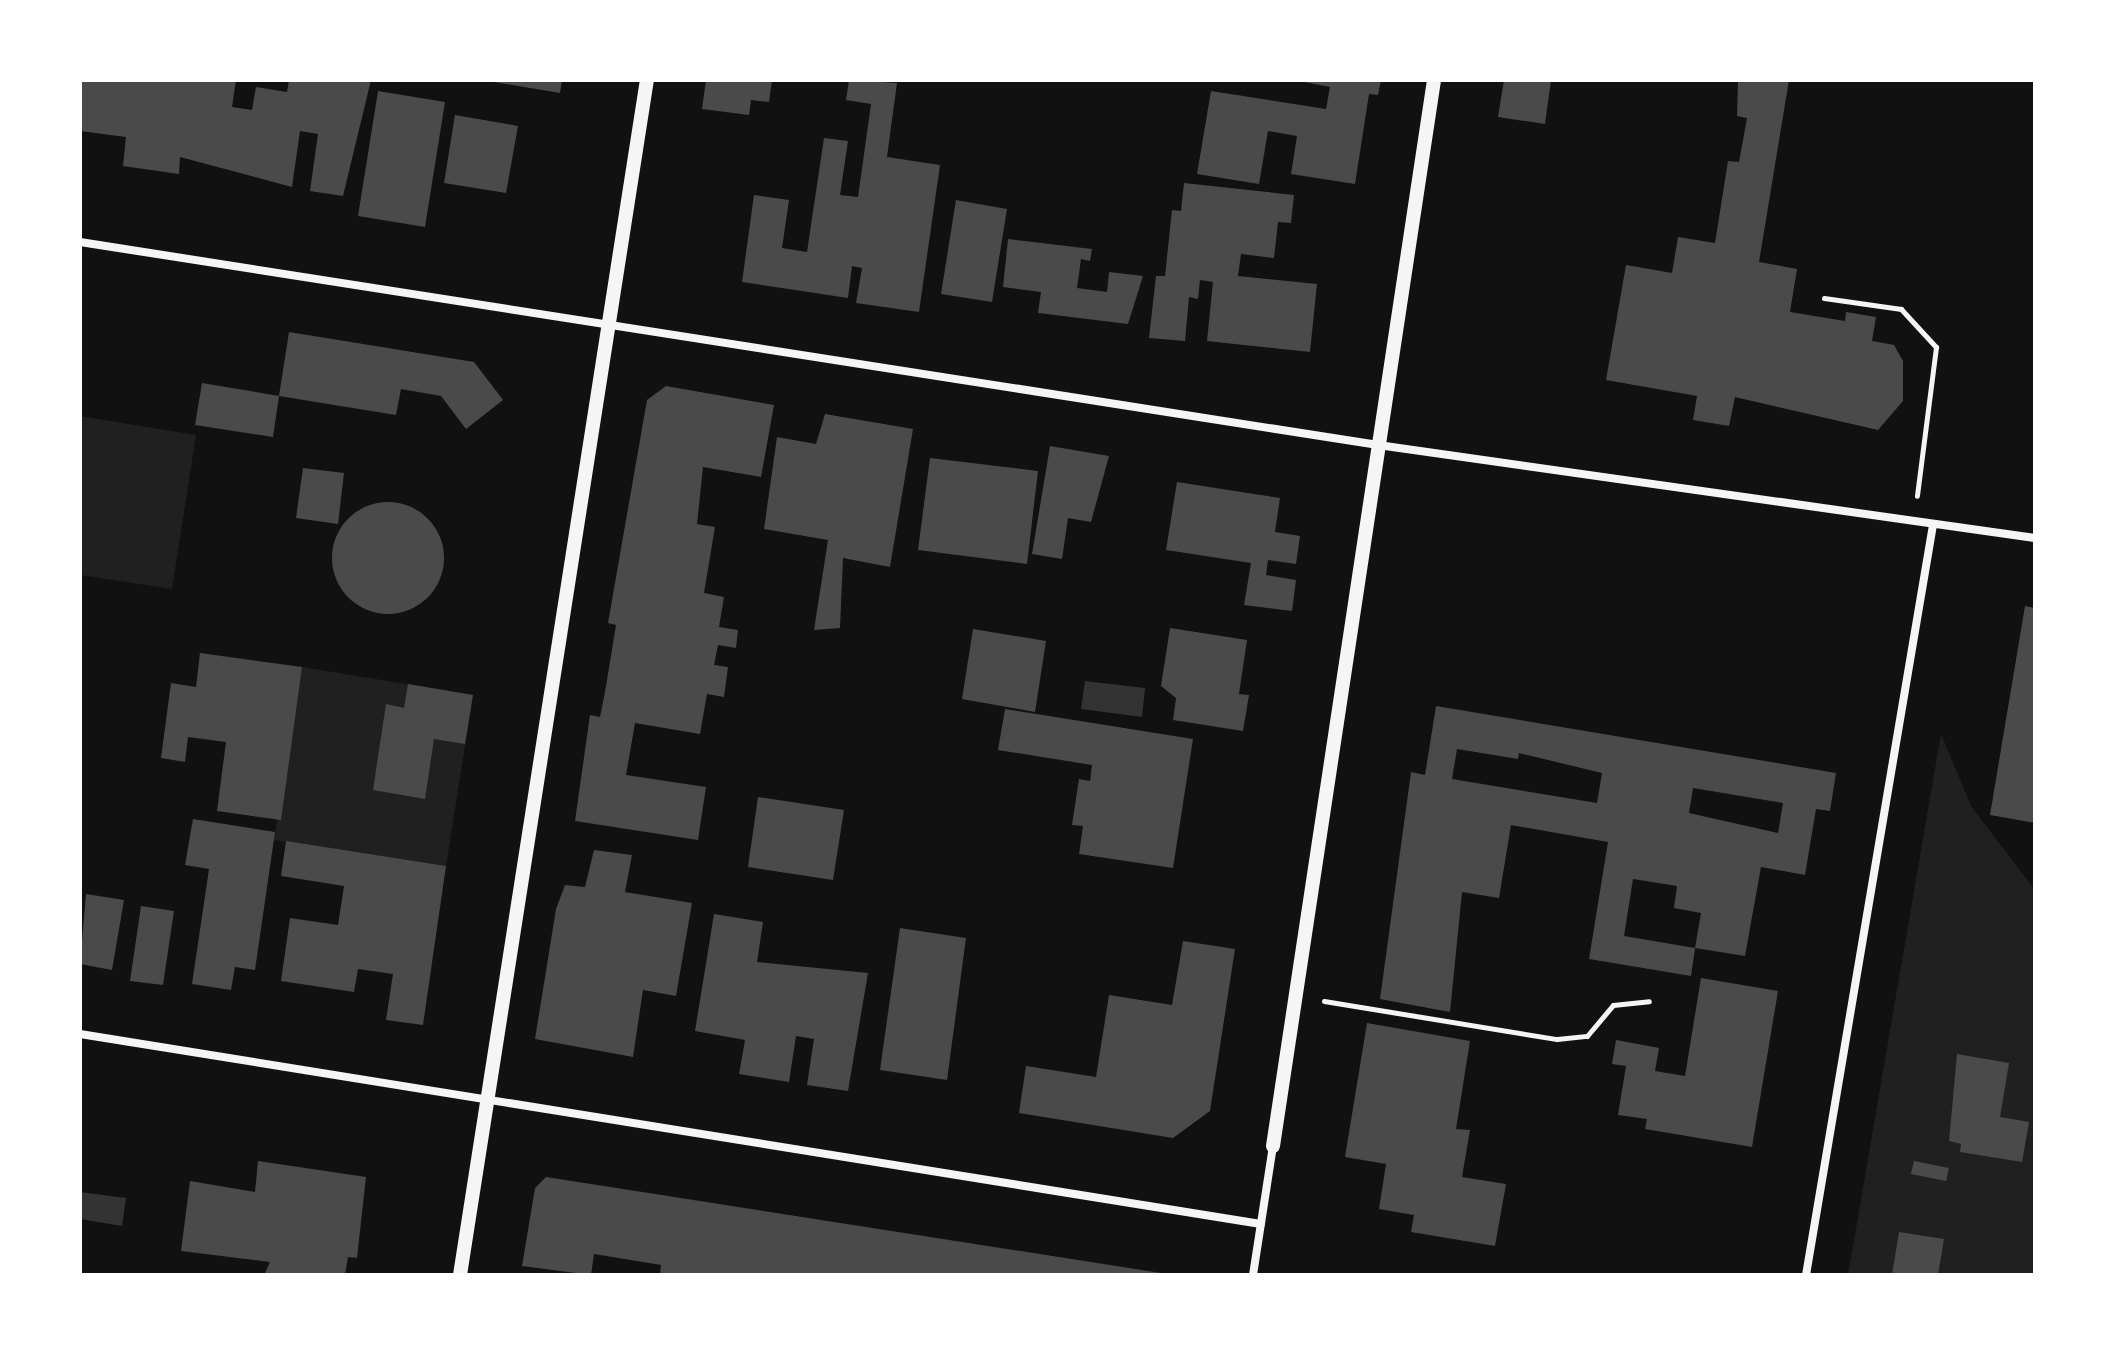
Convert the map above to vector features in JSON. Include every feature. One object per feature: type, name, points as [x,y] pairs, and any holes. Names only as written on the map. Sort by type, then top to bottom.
[{"type":"street","points":[[460,1275],[647,80]]},
{"type":"street","points":[[1253,1275],[1434,80]]},
{"type":"street","points":[[80,242],[1378,445],[2035,538]]},
{"type":"street","points":[[1806,1275],[1933,525]]},
{"type":"street","points":[[80,1034],[1261,1224]]},
{"type":"path","points":[[1824,298],[1901,309],[1936,347],[1912,521]]},
{"type":"path","points":[[1295,997],[1557,1039],[1587,1036],[1613,1005],[1649,1001]]},
{"type":"shaded area","points":[[80,416],[196,435],[172,589],[80,575]]},
{"type":"shaded area","points":[[302,667],[473,695],[446,866],[274,840]]},
{"type":"shaded area","points":[[1085,681],[1145,688],[1142,717],[1081,709]]},
{"type":"shaded area","points":[[1941,734],[1971,806],[2035,890],[2035,1275],[1848,1275]]},
{"type":"shaded area","points":[[80,1192],[126,1198],[122,1226],[80,1219]]},
{"type":"building","points":[[80,80],[236,80],[232,107],[252,110],[256,87],[287,92],[289,80],[371,80],[343,196],[310,191],[318,134],[300,131],[292,187],[180,157],[179,174],[123,166],[126,137],[80,131]]},
{"type":"building","points":[[482,80],[562,80],[560,93]]},
{"type":"building","points":[[706,80],[772,80],[769,102],[751,100],[749,115],[702,109]]},
{"type":"building","points":[[849,80],[897,83],[887,157],[940,165],[919,312],[856,303],[862,268],[852,266],[848,298],[742,282],[754,195],[789,200],[782,248],[807,252],[824,138],[848,141],[840,195],[858,197],[871,104],[846,100]]},
{"type":"building","points":[[1294,80],[1381,80],[1378,95],[1369,94],[1355,184],[1291,174],[1297,136],[1268,131],[1259,184],[1197,174],[1211,91],[1326,109],[1330,87]]},
{"type":"building","points":[[1504,80],[1551,80],[1545,124],[1498,117]]},
{"type":"building","points":[[1738,80],[1789,80],[1759,262],[1797,269],[1790,312],[1845,321],[1846,312],[1876,317],[1872,341],[1894,345],[1903,361],[1903,401],[1878,430],[1735,397],[1729,426],[1693,420],[1697,396],[1606,380],[1626,265],[1672,273],[1678,237],[1715,243],[1728,161],[1739,162],[1747,118],[1737,116]]},
{"type":"building","points":[[378,91],[445,102],[425,227],[358,216]]},
{"type":"building","points":[[455,115],[518,126],[506,193],[444,183]]},
{"type":"building","points":[[1184,183],[1294,195],[1291,223],[1278,222],[1274,258],[1241,254],[1238,276],[1317,284],[1310,352],[1207,341],[1213,282],[1200,280],[1198,299],[1189,297],[1185,341],[1149,338],[1156,276],[1165,276],[1172,210],[1181,211]]},
{"type":"building","points":[[956,200],[1007,209],[992,302],[941,294]]},
{"type":"building","points":[[1008,239],[1092,249],[1090,261],[1081,259],[1077,288],[1107,292],[1109,272],[1143,276],[1128,324],[1038,313],[1041,292],[1003,287]]},
{"type":"building","points":[[289,332],[474,362],[503,400],[466,429],[441,396],[401,389],[396,415],[279,396]]},
{"type":"building","points":[[202,383],[279,396],[273,437],[195,425]]},
{"type":"building","points":[[666,386],[774,405],[761,477],[703,467],[697,524],[715,527],[704,593],[724,597],[719,627],[738,630],[736,648],[718,645],[714,665],[728,667],[724,697],[707,694],[700,734],[635,723],[626,775],[706,787],[698,840],[575,821],[590,715],[600,717],[605,692],[616,625],[608,623],[647,400]]},
{"type":"building","points":[[825,414],[913,429],[890,567],[843,558],[840,628],[814,630],[828,540],[764,529],[777,437],[816,444]]},
{"type":"building","points":[[1050,446],[1109,456],[1091,522],[1068,518],[1062,559],[1032,554]]},
{"type":"building","points":[[930,458],[1038,471],[1027,564],[918,550]]},
{"type":"building","points":[[303,468],[344,473],[338,524],[296,518]]},
{"type":"building","points":[[1177,482],[1280,498],[1275,532],[1300,536],[1296,564],[1268,560],[1266,575],[1296,580],[1292,611],[1244,605],[1251,563],[1166,550]]},
{"type":"building","points":[[388,502],[410,506],[428,518],[440,536],[444,558],[440,580],[428,598],[410,610],[388,614],[366,610],[348,598],[336,580],[332,558],[336,536],[348,518],[366,506]]},
{"type":"building","points":[[2025,606],[2035,608],[2035,823],[1990,815]]},
{"type":"building","points":[[1170,628],[1247,640],[1239,694],[1249,695],[1243,731],[1173,720],[1176,698],[1161,686]]},
{"type":"building","points":[[973,629],[1046,641],[1035,712],[962,699]]},
{"type":"building","points":[[200,653],[302,667],[281,820],[217,811],[226,742],[188,737],[185,762],[161,758],[171,683],[196,687]]},
{"type":"building","points":[[408,684],[473,695],[465,744],[434,739],[425,799],[373,790],[386,704],[404,708]]},
{"type":"building","points":[[1436,706],[1836,773],[1830,811],[1816,809],[1805,875],[1761,867],[1745,956],[1695,948],[1691,976],[1589,959],[1608,842],[1511,825],[1499,898],[1462,892],[1450,1012],[1380,999],[1411,772],[1425,775]],"holes":[[[1457,749],[1518,759],[1519,753],[1602,773],[1597,803],[1452,779]],[[1693,788],[1783,803],[1778,833],[1689,813]],[[1633,879],[1677,886],[1674,908],[1701,913],[1695,948],[1624,936]]]},
{"type":"building","points":[[1005,709],[1193,739],[1173,868],[1079,854],[1083,826],[1072,825],[1079,779],[1090,781],[1092,765],[998,750]]},
{"type":"building","points":[[758,797],[844,810],[833,880],[748,867]]},
{"type":"building","points":[[193,819],[275,832],[255,970],[235,967],[231,990],[192,984],[209,869],[185,865]]},
{"type":"building","points":[[286,841],[446,866],[423,1025],[386,1020],[393,974],[358,969],[354,992],[281,981],[290,918],[338,925],[344,886],[281,876]]},
{"type":"building","points":[[594,850],[632,855],[625,892],[692,903],[676,996],[643,990],[633,1057],[535,1039],[556,909],[565,885],[585,887]]},
{"type":"building","points":[[86,894],[124,900],[112,970],[80,964]]},
{"type":"building","points":[[141,906],[174,911],[163,985],[130,981]]},
{"type":"building","points":[[714,914],[763,922],[757,962],[868,973],[848,1091],[807,1085],[814,1039],[796,1036],[789,1082],[739,1074],[745,1040],[695,1031]]},
{"type":"building","points":[[900,928],[966,938],[947,1080],[880,1070]]},
{"type":"building","points":[[1183,941],[1235,949],[1210,1111],[1173,1138],[1019,1113],[1026,1066],[1096,1077],[1109,995],[1172,1005]]},
{"type":"building","points":[[1701,978],[1778,991],[1752,1147],[1645,1129],[1647,1119],[1618,1115],[1626,1066],[1612,1064],[1616,1040],[1659,1048],[1655,1071],[1685,1076]]},
{"type":"building","points":[[1367,1023],[1470,1041],[1456,1129],[1470,1130],[1462,1177],[1506,1184],[1495,1246],[1411,1232],[1414,1215],[1379,1209],[1386,1164],[1345,1157]]},
{"type":"building","points":[[1957,1054],[2009,1063],[2000,1117],[2029,1122],[2022,1162],[1960,1152],[1961,1144],[1949,1141]]},
{"type":"building","points":[[258,1161],[366,1177],[357,1258],[348,1257],[345,1275],[264,1275],[270,1262],[181,1251],[190,1181],[255,1192]]},
{"type":"building","points":[[1914,1161],[1949,1168],[1946,1181],[1911,1174]]},
{"type":"building","points":[[546,1177],[1161,1273],[660,1275],[661,1265],[594,1254],[591,1275],[522,1266],[535,1188]]},
{"type":"building","points":[[1899,1232],[1944,1239],[1938,1275],[1892,1275]]}]
